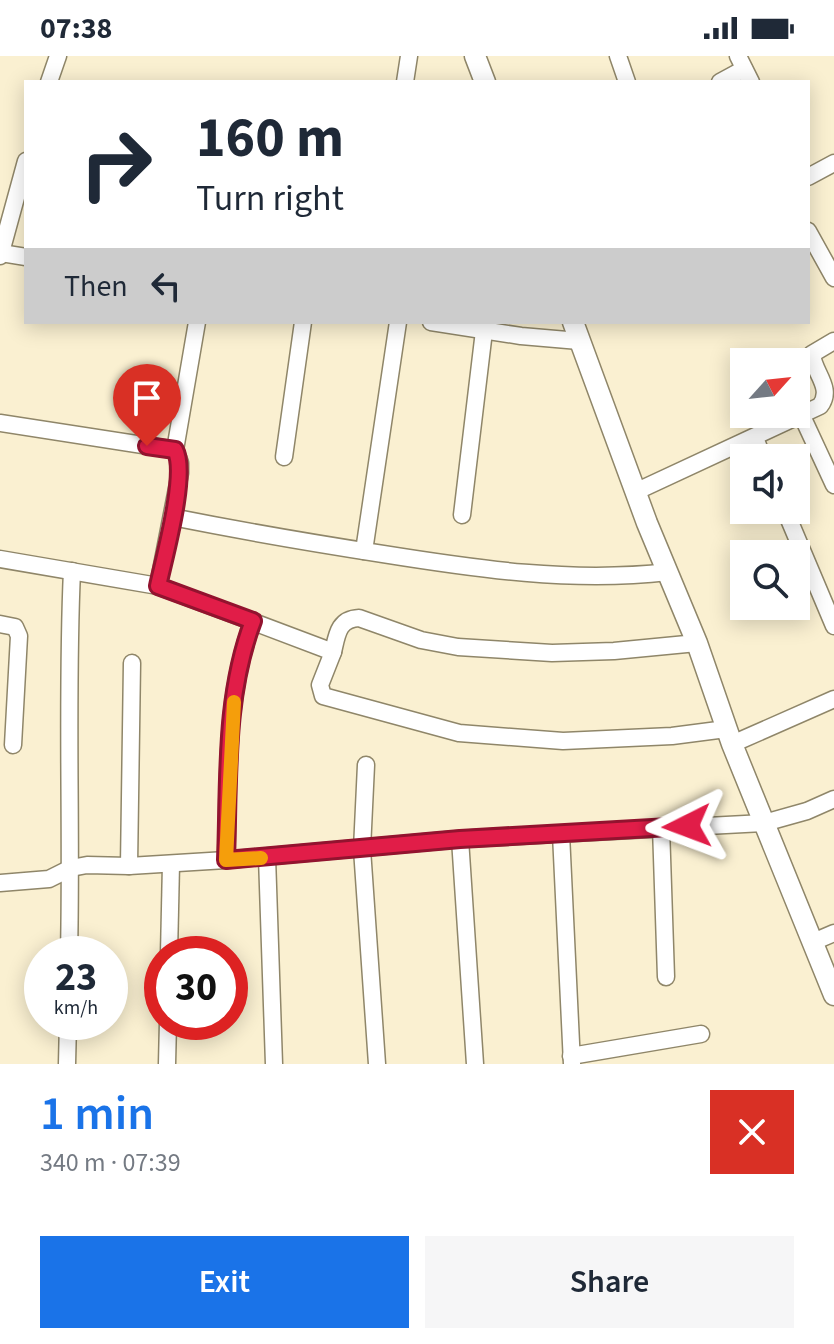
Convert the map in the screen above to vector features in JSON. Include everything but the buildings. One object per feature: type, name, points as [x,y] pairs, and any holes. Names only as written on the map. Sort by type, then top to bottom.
[{"type":"street","points":[[50,80],[58,56]]},
{"type":"street","points":[[405,80],[409,56]]},
{"type":"street","points":[[475,56],[484,80]]},
{"type":"street","points":[[618,56],[626,80]]},
{"type":"street","points":[[724,80],[744,69]]},
{"type":"street","points":[[810,176],[834,163]]},
{"type":"street","points":[[24,168],[0,255],[24,257]]},
{"type":"street","points":[[810,235],[834,278]]},
{"type":"street","points":[[158,586],[180,473],[175,450],[197,324]]},
{"type":"street","points":[[284,457],[303,324]]},
{"type":"street","points":[[364,551],[398,324]]},
{"type":"street","points":[[443,324],[484,331],[576,332],[635,492],[697,643],[729,736],[834,995]]},
{"type":"street","points":[[462,515],[484,331]]},
{"type":"street","points":[[810,411],[824,402],[825,386],[811,358],[815,351],[834,341]]},
{"type":"street","points":[[0,423],[175,450]]},
{"type":"street","points":[[635,492],[776,428]]},
{"type":"street","points":[[808,428],[834,485]]},
{"type":"street","points":[[755,438],[757,444]]},
{"type":"street","points":[[172,517],[506,572],[606,577],[668,572]]},
{"type":"street","points":[[791,524],[834,626]]},
{"type":"street","points":[[0,559],[158,586],[333,652]]},
{"type":"street","points":[[69,936],[69,625],[72,571]]},
{"type":"street","points":[[697,643],[552,653],[458,647],[421,640],[359,618],[350,618],[338,629],[320,685],[323,696],[459,733],[563,741],[729,736],[834,699]]},
{"type":"street","points":[[226,860],[237,672],[253,621]]},
{"type":"street","points":[[0,624],[15,627],[19,636],[13,745]]},
{"type":"street","points":[[129,866],[132,663]]},
{"type":"street","points":[[366,765],[362,849],[377,1064]]},
{"type":"street","points":[[0,883],[49,879],[71,868],[87,865],[171,864],[460,839],[764,823],[796,815],[834,799]]},
{"type":"street","points":[[661,827],[666,977]]},
{"type":"street","points":[[561,834],[572,1060],[701,1034]]},
{"type":"street","points":[[460,839],[475,1064]]},
{"type":"street","points":[[267,857],[274,1064]]},
{"type":"street","points":[[169,936],[171,864]]},
{"type":"street","points":[[813,942],[834,933]]},
{"type":"street","points":[[67,1064],[68,1040]]},
{"type":"street","points":[[167,1064],[168,1040]]},
{"type":"slow traffic","points":[[234,702],[226,860],[261,858]]},
{"type":"route","points":[[147,446],[175,450],[180,463],[158,586],[253,621],[237,672],[226,860],[460,839],[687,826]]}]
